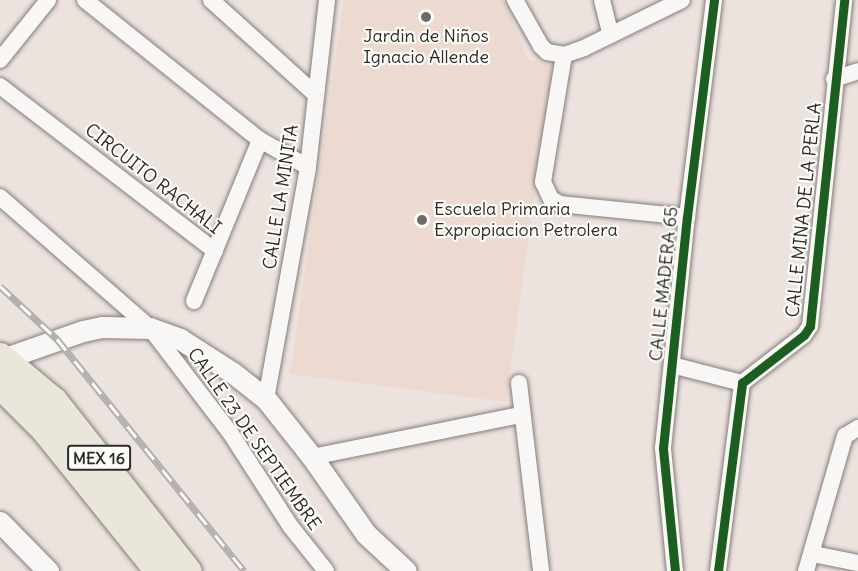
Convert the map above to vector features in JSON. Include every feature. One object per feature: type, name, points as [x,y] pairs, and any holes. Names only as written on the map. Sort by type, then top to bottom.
[{"type":"main road","name":"MEX 16","points":[[1,358],[54,400],[188,571]]},
{"type":"main road","name":"MEX 16","points":[[0,385],[44,429],[158,571]]},
{"type":"street","points":[[0,60],[48,0]]},
{"type":"street","points":[[85,0],[260,141],[308,167]]},
{"type":"street","points":[[211,0],[315,94]]},
{"type":"street","name":"CALLE LA MINITA","points":[[266,399],[308,167],[327,0]]},
{"type":"street","points":[[515,0],[541,46],[554,55],[564,55],[611,35],[682,0]]},
{"type":"street","points":[[602,0],[611,35]]},
{"type":"street","name":"CALLE MADERA 65","points":[[675,571],[663,448],[687,217],[714,0]]},
{"type":"street","name":"CALLE MINA DE LA PERLA","points":[[742,382],[804,335],[810,326],[844,0]]},
{"type":"street","points":[[564,55],[543,182],[551,199],[560,204],[687,217]]},
{"type":"street","points":[[834,79],[858,71]]},
{"type":"street","name":"CIRCUITO RACHALI","points":[[0,86],[215,251],[260,141]]},
{"type":"street","name":"CALLE 23 DE SEPTIEMBRE","points":[[0,197],[150,328],[247,456],[291,528],[326,571]]},
{"type":"street","points":[[194,302],[215,251]]},
{"type":"street","points":[[1,358],[91,328],[150,328],[180,339],[233,372],[266,399],[312,457],[366,534],[406,571]]},
{"type":"street","points":[[672,365],[742,382],[718,571]]},
{"type":"street","points":[[519,383],[541,571]]},
{"type":"street","points":[[312,457],[521,415]]},
{"type":"street","points":[[806,571],[813,554],[845,436],[858,428]]},
{"type":"street","points":[[0,522],[48,571]]},
{"type":"street","points":[[813,554],[858,563]]},
{"type":"shaded area","name":"Escuela Primaria Expropiacion Petrolera","points":[[344,0],[505,0],[527,59],[552,66],[506,402],[290,374]]},
{"type":"railway","points":[[0,286],[57,339],[244,571]]},
{"type":"cycle path","points":[[675,571],[663,448],[687,217],[714,0]]},
{"type":"cycle path","points":[[718,571],[742,383],[804,335],[810,326],[844,0]]},
{"type":"place","name":"Jardin de Niños Ignacio Allende","points":[[426,17]]},
{"type":"place","name":"Escuela Primaria Expropiacion Petrolera","points":[[422,220]]}]
